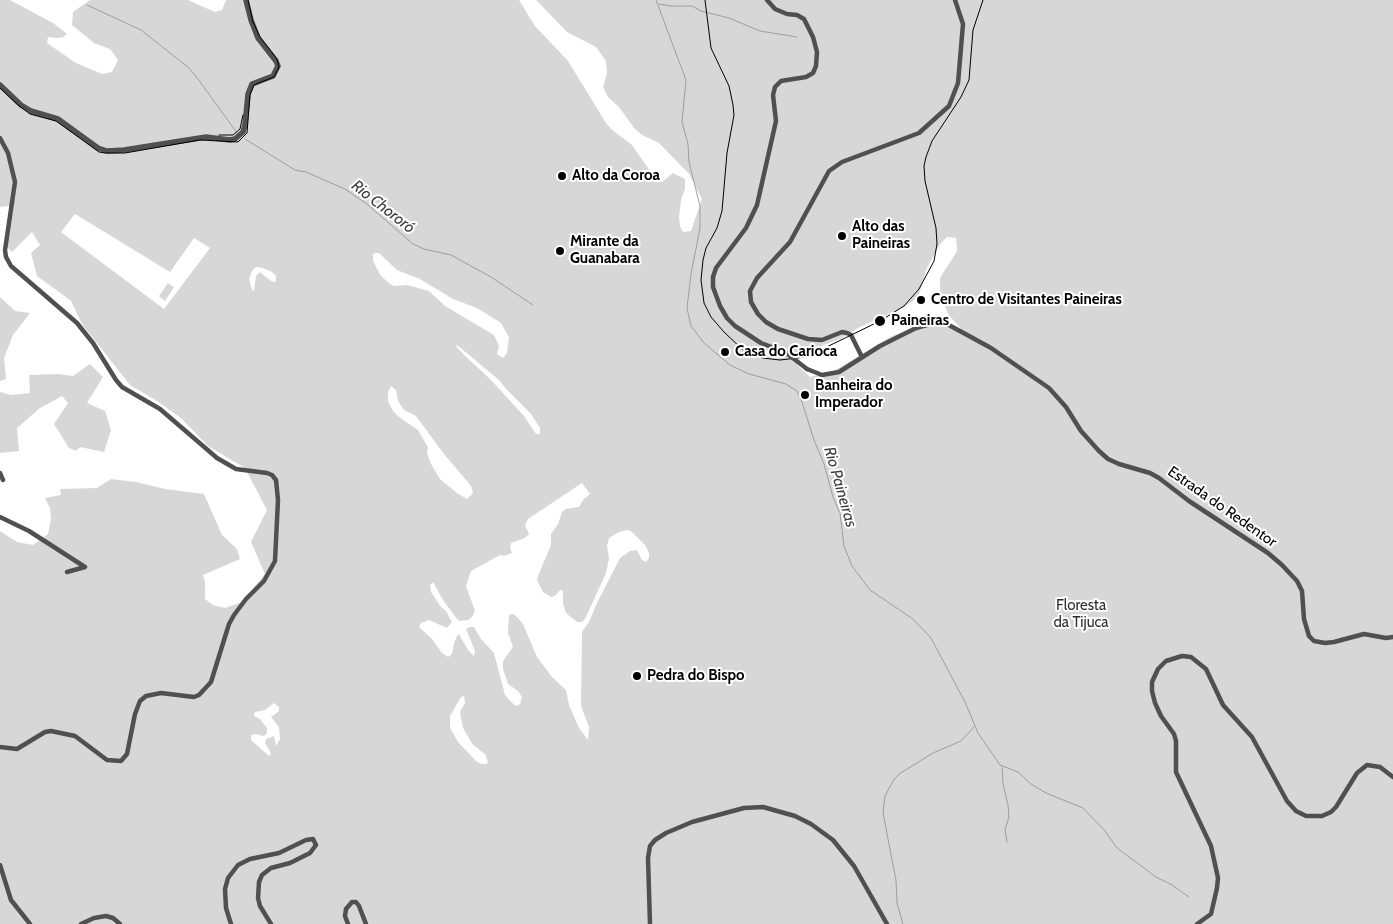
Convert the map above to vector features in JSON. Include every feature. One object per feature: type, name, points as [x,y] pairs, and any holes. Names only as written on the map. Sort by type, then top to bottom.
[{"type":"street","points":[[0,85],[21,105],[31,111],[58,119],[98,148],[107,151],[206,137],[235,139],[242,132],[245,125],[248,94],[252,84],[273,76],[278,66],[258,38],[246,0]]},
{"type":"street","points":[[767,0],[775,9],[804,19],[813,37],[817,52],[816,66],[813,74],[781,81],[775,87],[773,95],[776,121],[756,205],[746,228],[716,268],[713,277],[713,287],[726,318],[735,326],[761,343],[785,352],[815,374],[825,375],[839,372],[862,357],[851,335],[842,332],[822,340],[808,339],[778,329],[766,322],[758,314],[751,302],[750,291],[757,278],[790,242],[829,171],[842,162],[919,133],[950,106],[958,83],[963,24],[955,0]]},
{"type":"street","points":[[0,138],[8,153],[15,182],[5,250],[6,257],[11,266],[77,323],[122,387],[160,409],[217,458],[236,469],[267,472],[272,475],[276,480],[278,500],[275,561],[264,581],[246,599],[234,615],[224,638],[211,682],[199,695],[194,697],[161,692],[146,696],[140,702],[127,754],[121,761],[107,760],[75,736],[51,731],[45,732],[17,749],[0,747]]},
{"type":"street","name":"Estrada do Redentor","points":[[862,357],[916,328],[938,322],[947,324],[991,348],[1049,388],[1066,407],[1081,432],[1108,459],[1150,473],[1159,478],[1189,501],[1268,553],[1297,581],[1302,591],[1304,619],[1309,636],[1314,641],[1334,642],[1364,634],[1386,638],[1393,637]]},
{"type":"street","points":[[0,473],[3,480]]},
{"type":"street","points":[[0,517],[29,531],[85,567],[67,572]]},
{"type":"street","points":[[1197,924],[1211,914],[1216,897],[1218,878],[1211,846],[1176,772],[1176,741],[1174,734],[1161,716],[1152,691],[1152,682],[1158,669],[1166,661],[1182,656],[1191,657],[1206,669],[1223,705],[1252,737],[1287,801],[1296,811],[1306,816],[1322,816],[1336,808],[1357,773],[1367,765],[1380,767],[1393,777]]},
{"type":"street","points":[[650,924],[648,858],[650,846],[655,840],[692,822],[744,808],[763,807],[795,816],[811,824],[833,840],[854,866],[887,924]]},
{"type":"street","points":[[231,924],[226,908],[225,890],[228,878],[238,865],[250,859],[279,853],[312,839],[316,845],[310,853],[290,863],[271,868],[262,875],[259,882],[258,898],[260,906],[271,924]]},
{"type":"street","points":[[0,864],[11,900],[30,924]]},
{"type":"street","points":[[348,924],[345,916],[346,909],[352,902],[356,902],[366,924]]},
{"type":"street","points":[[81,924],[94,918],[106,916],[113,918],[120,924]]},
{"type":"green space","name":"Floresta da Tijuca","points":[[0,0],[10,0],[53,23],[67,34],[58,38],[48,37],[47,43],[76,63],[102,74],[112,72],[118,60],[110,49],[94,43],[72,25],[73,12],[90,0],[188,0],[215,12],[222,10],[226,0],[519,0],[535,26],[568,61],[606,123],[632,145],[657,181],[662,182],[673,173],[685,179],[685,189],[681,200],[679,217],[683,232],[691,231],[702,199],[689,174],[659,143],[642,135],[634,128],[619,107],[608,97],[603,87],[607,73],[606,61],[596,47],[567,32],[536,0],[1393,0],[1393,924],[0,924],[0,531],[17,542],[33,545],[48,534],[51,519],[50,508],[45,498],[61,495],[60,489],[97,488],[111,479],[204,494],[222,535],[237,549],[240,559],[203,575],[205,599],[213,605],[225,608],[242,602],[265,574],[251,542],[267,510],[245,468],[208,446],[181,418],[130,385],[82,324],[71,301],[37,276],[31,253],[40,245],[32,232],[12,252],[5,245],[10,206],[0,207]],"holes":[[[75,214],[170,272],[194,238],[210,248],[164,309],[61,232]],[[947,237],[956,238],[957,251],[940,278],[940,292],[948,314],[961,329],[933,325],[915,328],[892,336],[832,372],[810,377],[790,358],[840,339],[860,327],[904,307],[919,294],[927,268],[940,244]],[[379,253],[397,270],[420,279],[453,299],[477,308],[501,323],[509,337],[507,353],[503,358],[497,354],[499,346],[494,335],[445,306],[429,291],[407,285],[394,286],[390,284],[381,276],[373,261],[373,254]],[[256,267],[272,272],[276,276],[276,282],[271,281],[260,272],[256,276],[254,291],[249,279]],[[457,345],[499,380],[531,414],[540,428],[540,434],[536,434],[524,416],[489,378],[463,354]],[[391,386],[396,390],[398,401],[404,410],[416,416],[471,486],[473,493],[467,499],[440,479],[431,464],[427,453],[428,447],[418,430],[399,417],[393,411],[388,401],[388,392]],[[582,483],[590,494],[579,507],[566,509],[562,512],[558,524],[551,534],[551,545],[537,580],[543,592],[551,597],[562,590],[566,613],[577,622],[582,622],[585,619],[606,573],[609,558],[607,546],[609,538],[619,532],[631,531],[645,545],[649,553],[649,558],[646,562],[642,560],[637,550],[630,551],[620,558],[590,620],[582,632],[581,706],[589,727],[588,740],[579,728],[569,705],[566,690],[552,677],[537,657],[523,624],[515,615],[509,615],[508,633],[513,647],[503,661],[503,669],[508,684],[518,691],[522,697],[520,704],[516,706],[505,695],[494,653],[481,639],[474,627],[466,629],[475,651],[474,656],[468,650],[459,634],[454,643],[452,654],[448,657],[442,653],[432,639],[419,627],[421,623],[429,620],[447,628],[452,622],[431,592],[430,585],[433,582],[457,619],[460,621],[468,620],[472,617],[475,611],[466,586],[471,571],[500,555],[504,556],[512,553],[511,543],[525,538],[529,534],[525,525],[528,519]],[[464,696],[465,703],[460,712],[463,728],[473,745],[485,754],[488,762],[481,764],[476,761],[458,742],[450,728],[450,716],[461,697]],[[274,703],[279,707],[279,711],[271,717],[279,727],[280,739],[276,746],[274,736],[266,739],[265,743],[271,753],[269,756],[251,740],[251,735],[264,736],[267,733],[267,728],[260,719],[254,716],[255,712],[265,710]]]},
{"type":"green space","points":[[168,283],[174,287],[165,301],[159,296]]},
{"type":"green space","points":[[0,297],[15,311],[30,313],[13,335],[4,358],[6,379],[0,381]]},
{"type":"green space","points":[[90,364],[103,377],[87,403],[105,411],[111,430],[104,452],[80,447],[76,451],[69,448],[54,424],[68,403],[62,396],[40,408],[17,428],[19,451],[0,453],[0,392],[11,395],[30,393],[29,375],[59,374],[73,376]]},
{"type":"waterway","name":"Rio Paineiras","points":[[656,0],[686,80],[682,122],[688,144],[689,162],[700,206],[700,228],[691,274],[687,308],[691,326],[704,343],[730,365],[749,374],[786,384],[797,391],[840,513],[844,546],[852,566],[870,590],[913,619],[931,638],[965,702],[978,733],[1000,765],[1018,772],[1031,784],[1046,793],[1083,808],[1105,831],[1117,848],[1156,877],[1189,897]]},
{"type":"waterway","points":[[659,4],[692,6],[701,11],[729,18],[760,31],[797,37]]},
{"type":"waterway","name":"Rio Chororó","points":[[87,5],[141,30],[189,68],[237,133]]},
{"type":"waterway","name":"Rio Chororó","points":[[245,139],[295,170],[306,172],[345,189],[367,204],[413,244],[424,249],[451,255],[491,277],[533,305]]},
{"type":"waterway","points":[[903,924],[897,903],[896,880],[883,813],[885,796],[899,774],[933,753],[961,741],[974,727]]},
{"type":"waterway","points":[[1002,767],[1009,817],[1005,829],[1007,842]]},
{"type":"tram line","points":[[0,88],[30,114],[56,121],[99,152],[125,153],[200,140],[238,142],[247,133],[250,95],[254,85],[274,77],[279,67],[277,59],[260,37],[253,22],[248,0]]},
{"type":"tram line","points":[[705,0],[711,48],[729,86],[734,115],[727,153],[722,211],[717,228],[706,248],[703,260],[701,280],[704,303],[711,317],[743,350],[763,358],[780,360],[806,357],[880,321],[904,306],[919,289],[934,261],[937,244],[936,228],[925,181],[924,166],[932,141],[961,97],[969,80],[973,30],[983,0]]},
{"type":"tram line","points":[[219,135],[233,135],[240,129],[243,115]]},
{"type":"place","name":"Alto da Coroa","points":[[562,176]]},
{"type":"place","name":"Alto das Paineiras","points":[[842,236]]},
{"type":"place","name":"Mirante da Guanabara","points":[[560,251]]},
{"type":"place","name":"Centro de Visitantes Paineiras","points":[[921,300]]},
{"type":"place","name":"Paineiras","points":[[880,321]]},
{"type":"place","name":"Casa do Carioca","points":[[725,352]]},
{"type":"place","name":"Banheira do Imperador","points":[[805,395]]},
{"type":"place","name":"Pedra do Bispo","points":[[637,676]]}]
